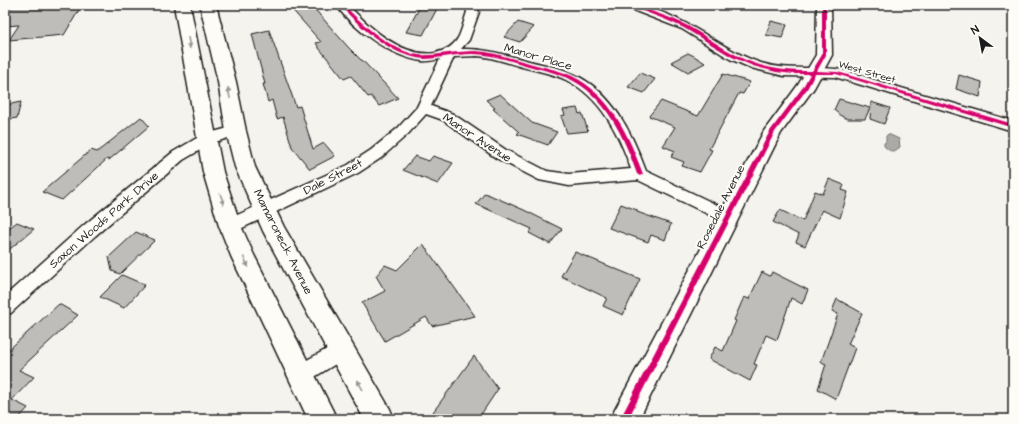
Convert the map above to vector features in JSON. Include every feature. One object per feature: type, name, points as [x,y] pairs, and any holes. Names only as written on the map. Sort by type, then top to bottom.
[{"type":"main road","points":[[182,5],[213,172],[230,226],[243,256],[323,419]]},
{"type":"main road","name":"Mamaroneck Avenue","points":[[208,5],[227,82],[236,131],[245,167],[265,211],[340,351],[380,419]]},
{"type":"street","points":[[342,5],[356,20],[382,40],[398,49],[422,58],[450,54]]},
{"type":"street","points":[[423,109],[450,54],[463,40],[470,25],[473,12],[470,5]]},
{"type":"street","name":"West Street","points":[[630,5],[670,20],[687,28],[728,54],[767,69],[792,74],[814,72],[836,73],[1013,126]]},
{"type":"street","name":"Rosedale Avenue","points":[[624,419],[773,130],[814,72],[824,54],[824,5]]},
{"type":"street","name":"Manor Place","points":[[450,54],[482,53],[544,68],[582,83],[611,111],[630,144],[640,174]]},
{"type":"street","name":"Manor Avenue","points":[[423,109],[448,117],[501,154],[544,176],[569,180],[640,174]]},
{"type":"street","name":"Dale Street","points":[[230,226],[353,169],[370,158],[403,131],[423,109]]},
{"type":"street","name":"Saxon Woods Park Drive","points":[[5,307],[89,231],[178,156],[207,139],[236,131]]},
{"type":"street","points":[[640,174],[728,217]]},
{"type":"street","points":[[301,374],[340,351]]},
{"type":"shaded area","points":[[888,134],[899,139],[900,147],[894,151],[889,150],[884,146],[886,136]]},
{"type":"building","points":[[13,5],[82,5],[64,35],[9,40],[19,25],[5,26],[5,15]]},
{"type":"building","points":[[288,5],[311,5],[348,47],[398,98],[379,106],[371,96],[368,97],[351,76],[344,79],[316,43],[321,42]]},
{"type":"building","points":[[421,5],[439,5],[423,35],[406,32]]},
{"type":"building","points":[[771,21],[787,25],[782,38],[766,35]]},
{"type":"building","points":[[518,22],[534,27],[520,42],[504,37]]},
{"type":"building","points":[[269,30],[296,107],[300,106],[313,149],[324,143],[335,156],[310,169],[292,147],[283,117],[277,119],[272,100],[268,102],[263,84],[265,84],[252,34]]},
{"type":"building","points":[[688,53],[705,63],[688,72],[671,62]]},
{"type":"building","points":[[640,73],[655,79],[644,93],[628,87]]},
{"type":"building","points":[[723,74],[750,82],[743,94],[739,93],[709,149],[712,150],[700,172],[682,166],[684,162],[671,157],[675,151],[663,146],[675,127],[649,116],[661,101],[698,116]]},
{"type":"building","points":[[959,75],[982,82],[980,97],[956,89]]},
{"type":"building","points":[[500,94],[532,123],[557,132],[548,145],[517,134],[519,132],[493,109],[495,108],[486,100]]},
{"type":"building","points":[[839,99],[870,108],[865,119],[848,119],[841,116],[834,110]]},
{"type":"building","points":[[21,102],[17,118],[5,120],[5,105]]},
{"type":"building","points":[[871,102],[890,108],[884,124],[870,119]]},
{"type":"building","points":[[577,108],[579,114],[582,113],[588,131],[567,133],[561,116],[565,115],[563,110]]},
{"type":"building","points":[[141,117],[149,126],[109,160],[107,159],[62,200],[42,192],[91,150],[97,152]]},
{"type":"building","points":[[415,156],[429,161],[433,156],[453,163],[438,184],[403,170]]},
{"type":"building","points":[[829,179],[844,185],[842,190],[848,192],[840,218],[822,210],[805,246],[796,242],[799,235],[773,222],[780,210],[803,221],[815,191],[823,194]]},
{"type":"building","points":[[485,193],[562,229],[550,244],[529,233],[532,229],[476,204]]},
{"type":"building","points":[[621,204],[637,210],[637,212],[671,224],[665,240],[651,235],[648,242],[609,228]]},
{"type":"building","points":[[17,222],[34,229],[5,253],[5,231]]},
{"type":"building","points":[[136,232],[155,240],[120,274],[112,271],[109,257]]},
{"type":"building","points":[[423,244],[475,316],[432,326],[426,317],[385,341],[362,303],[385,291],[376,276],[385,265],[397,270]]},
{"type":"building","points":[[575,252],[640,279],[623,315],[603,306],[607,298],[561,276]]},
{"type":"building","points":[[762,272],[770,276],[772,272],[808,290],[802,304],[791,298],[777,340],[766,335],[754,364],[757,365],[750,381],[709,359],[715,347],[723,351],[736,321],[734,320],[744,297],[749,299]]},
{"type":"building","points":[[122,275],[145,285],[124,308],[100,297]]},
{"type":"building","points":[[837,299],[862,313],[848,344],[855,348],[836,399],[818,389],[826,364],[821,362],[838,314],[832,311]]},
{"type":"building","points":[[59,304],[78,315],[19,370],[34,377],[12,400],[28,408],[18,419],[5,419],[5,353]]},
{"type":"building","points":[[474,356],[498,389],[478,419],[428,419]]},
{"type":"cycle path","points":[[342,5],[368,30],[388,44],[410,54],[421,57],[462,53],[487,54],[555,71],[576,80],[593,92],[611,112],[625,136],[640,174]]},
{"type":"cycle path","points":[[629,5],[686,27],[734,56],[767,69],[784,72],[836,73],[1013,126]]},
{"type":"cycle path","points":[[624,419],[773,131],[805,88],[824,55],[824,5]]}]
